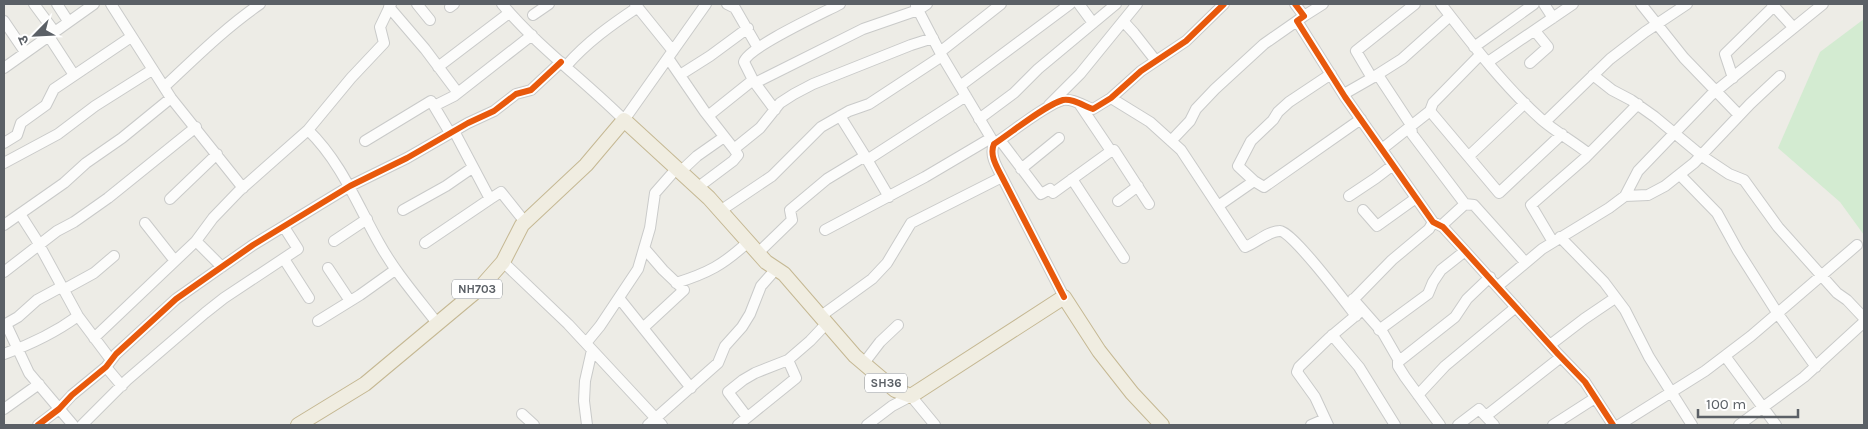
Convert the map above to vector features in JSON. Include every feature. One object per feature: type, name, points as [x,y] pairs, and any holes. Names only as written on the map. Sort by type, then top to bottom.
[{"type":"highway","name":"SH36","points":[[624,120],[697,188],[766,262],[784,274],[864,363],[894,390],[911,396],[1064,297]]},
{"type":"highway","name":"NH703","points":[[298,425],[366,384],[480,288],[503,262],[524,222],[586,165],[624,120]]},
{"type":"highway","points":[[1064,297],[1100,351],[1132,392],[1162,425]]},
{"type":"street","points":[[34,4],[74,75]]},
{"type":"street","points":[[57,4],[68,21]]},
{"type":"street","points":[[4,68],[94,4]]},
{"type":"street","points":[[111,4],[171,98],[243,188]]},
{"type":"street","points":[[164,87],[215,39],[260,4]]},
{"type":"street","points":[[416,4],[430,20]]},
{"type":"street","points":[[502,4],[532,36],[624,120],[706,4]]},
{"type":"street","points":[[533,15],[550,4]]},
{"type":"street","points":[[727,4],[735,8],[758,48]]},
{"type":"street","points":[[775,110],[754,82],[744,62],[745,57],[758,48],[840,4]]},
{"type":"street","points":[[720,211],[772,176],[821,126],[869,104],[941,54],[1001,4]]},
{"type":"street","points":[[960,86],[1068,4]]},
{"type":"street","points":[[1079,4],[1094,23]]},
{"type":"street","points":[[979,119],[1014,93],[1038,69],[1116,4]]},
{"type":"street","points":[[1044,110],[1080,74],[1137,4]]},
{"type":"street","points":[[825,230],[995,141],[1044,110],[1064,100],[1092,108],[1111,98],[1141,71],[1186,41],[1224,4]]},
{"type":"street","points":[[1294,4],[1331,74],[1416,198],[1437,224],[1490,277],[1585,382],[1613,425]]},
{"type":"street","points":[[1171,141],[1190,121],[1196,109],[1215,89],[1264,44],[1323,4]]},
{"type":"street","points":[[1414,4],[1356,51],[1411,127],[1412,134],[1466,204]]},
{"type":"street","points":[[1441,4],[1481,55],[1525,103],[1545,122],[1589,154]]},
{"type":"street","points":[[1382,149],[1430,111],[1433,103],[1534,4]]},
{"type":"street","points":[[1544,4],[1552,18]]},
{"type":"street","points":[[1481,55],[1535,31],[1573,4]]},
{"type":"street","points":[[1641,4],[1684,58],[1739,115]]},
{"type":"street","points":[[1545,122],[1610,60],[1656,24],[1687,4]]},
{"type":"street","points":[[1498,286],[1525,262],[1557,239],[1609,208],[1625,196],[1638,171],[1715,92],[1823,4]]},
{"type":"street","points":[[94,338],[196,241],[213,218],[243,188],[308,130],[351,78],[384,43],[380,27],[390,5],[458,93]]},
{"type":"street","points":[[38,425],[59,409],[72,394],[108,364],[122,348],[176,299],[284,226],[350,186],[494,111],[516,94],[531,90],[636,5],[671,55],[680,75],[738,155],[733,161],[697,188]]},
{"type":"street","points":[[1733,78],[1725,54],[1773,5],[1792,28]]},
{"type":"street","points":[[708,116],[754,82],[863,29],[920,6],[941,54],[979,119],[995,141],[1041,194],[1050,189],[1053,192],[1111,151]]},
{"type":"street","points":[[438,67],[509,12]]},
{"type":"street","points":[[1344,94],[1402,59],[1450,16]]},
{"type":"street","points":[[4,21],[25,52]]},
{"type":"street","points":[[1123,21],[1156,61]]},
{"type":"street","points":[[680,75],[748,28]]},
{"type":"street","points":[[1530,63],[1548,47],[1535,31]]},
{"type":"street","points":[[434,106],[458,93],[532,36]]},
{"type":"street","points":[[4,143],[17,135],[20,123],[46,105],[48,98],[54,90],[131,37]]},
{"type":"street","points":[[734,148],[760,128],[780,103],[814,84],[911,44],[933,38]]},
{"type":"street","points":[[4,163],[58,134],[95,106],[152,70]]},
{"type":"street","points":[[1331,74],[1289,102],[1278,112],[1273,120],[1250,141],[1238,166],[1254,181],[1264,187],[1361,119]]},
{"type":"street","points":[[1593,75],[1612,90],[1638,104],[1702,156],[1730,174],[1744,180],[1778,227],[1864,320],[1816,367],[1739,425]]},
{"type":"street","points":[[1625,196],[1648,195],[1680,175],[1702,156],[1739,115],[1780,76]]},
{"type":"street","points":[[758,253],[792,220],[790,210],[827,179],[866,158],[966,96]]},
{"type":"street","points":[[4,225],[64,183],[86,162],[122,138],[171,98]]},
{"type":"street","points":[[1111,98],[1150,122],[1181,150],[1245,247],[1279,230],[1286,232],[1359,313],[1380,330],[1398,358],[1398,366],[1440,425]]},
{"type":"street","points":[[365,141],[431,102],[452,132],[490,200]]},
{"type":"street","points":[[1469,156],[1525,103]]},
{"type":"street","points":[[1638,104],[1589,154],[1531,205],[1557,239],[1604,282],[1625,310],[1649,357],[1692,425]]},
{"type":"street","points":[[1080,105],[1111,151],[1114,150],[1149,204]]},
{"type":"street","points":[[1430,111],[1499,193],[1562,134]]},
{"type":"street","points":[[840,116],[889,197]]},
{"type":"street","points":[[4,272],[38,245],[102,202],[196,127]]},
{"type":"street","points":[[308,130],[316,137],[350,186],[395,270],[437,323]]},
{"type":"street","points":[[587,425],[584,401],[589,346],[638,269],[650,228],[655,193],[678,170],[724,137]]},
{"type":"street","points":[[1021,169],[1059,138]]},
{"type":"street","points":[[995,141],[992,147],[994,159],[1064,297]]},
{"type":"street","points":[[170,199],[217,154]]},
{"type":"street","points":[[1349,196],[1393,165]]},
{"type":"street","points":[[403,210],[446,186],[472,168]]},
{"type":"street","points":[[1680,175],[1717,213],[1738,251],[1778,314],[1816,367]]},
{"type":"street","points":[[747,417],[728,392],[755,373],[788,360],[810,341],[824,320],[887,264],[911,224],[1002,177]]},
{"type":"street","points":[[1072,179],[1124,258]]},
{"type":"street","points":[[1218,206],[1254,181]]},
{"type":"street","points":[[1118,201],[1138,186]]},
{"type":"street","points":[[425,243],[501,192],[524,222]]},
{"type":"street","points":[[1363,210],[1377,226],[1416,198]]},
{"type":"street","points":[[1350,302],[1392,260],[1429,229],[1466,204],[1474,205],[1525,262]]},
{"type":"street","points":[[20,214],[78,316],[94,338],[122,386]]},
{"type":"street","points":[[334,241],[367,219]]},
{"type":"street","points":[[144,223],[175,261]]},
{"type":"street","points":[[82,425],[168,344],[224,298],[298,249],[284,226]]},
{"type":"street","points":[[196,241],[222,267]]},
{"type":"street","points":[[676,283],[704,274],[720,266],[748,242]]},
{"type":"street","points":[[1619,425],[1705,371],[1725,356],[1778,314],[1857,246]]},
{"type":"street","points":[[643,328],[684,290],[644,248]]},
{"type":"street","points":[[1380,330],[1428,294],[1441,270],[1465,251]]},
{"type":"street","points":[[73,425],[29,373],[5,325],[18,317],[37,300],[94,273],[114,256]]},
{"type":"street","points":[[284,259],[309,298]]},
{"type":"street","points":[[503,262],[589,346],[655,423],[718,363],[725,346],[742,327],[750,314],[761,286],[776,269]]},
{"type":"street","points":[[328,268],[350,301]]},
{"type":"street","points":[[318,321],[395,270]]},
{"type":"street","points":[[1398,362],[1455,318],[1467,299],[1490,277]]},
{"type":"street","points":[[619,298],[691,388]]},
{"type":"street","points":[[1550,345],[1616,298]]},
{"type":"street","points":[[1418,395],[1444,366],[1516,307]]},
{"type":"street","points":[[1311,425],[1326,422],[1315,397],[1297,372],[1299,367],[1332,335],[1359,313]]},
{"type":"street","points":[[4,354],[64,326],[78,316]]},
{"type":"street","points":[[864,363],[880,342],[898,325]]},
{"type":"street","points":[[1332,335],[1359,367],[1395,425]]},
{"type":"street","points":[[1725,356],[1776,425]]},
{"type":"street","points":[[1486,416],[1561,357]]},
{"type":"street","points":[[738,425],[796,378],[788,360]]},
{"type":"street","points":[[4,409],[39,384]]},
{"type":"street","points":[[867,425],[892,406],[911,396],[935,425]]},
{"type":"street","points":[[1553,425],[1595,398]]},
{"type":"street","points":[[1458,425],[1479,409],[1494,425]]},
{"type":"street","points":[[522,414],[534,425]]},
{"type":"green space","points":[[1864,19],[1864,235],[1840,202],[1778,148],[1820,52]]},
{"type":"cycle path","points":[[1064,297],[996,165],[992,152],[994,144],[1038,113],[1063,100],[1074,101],[1093,109],[1111,98],[1141,71],[1186,41],[1224,4]]},
{"type":"cycle path","points":[[1295,4],[1304,16],[1297,21],[1345,97],[1433,222],[1443,227],[1585,382],[1613,425]]},
{"type":"cycle path","points":[[38,425],[106,367],[116,354],[176,299],[253,245],[350,186],[494,111],[516,94],[531,90],[561,62]]}]
